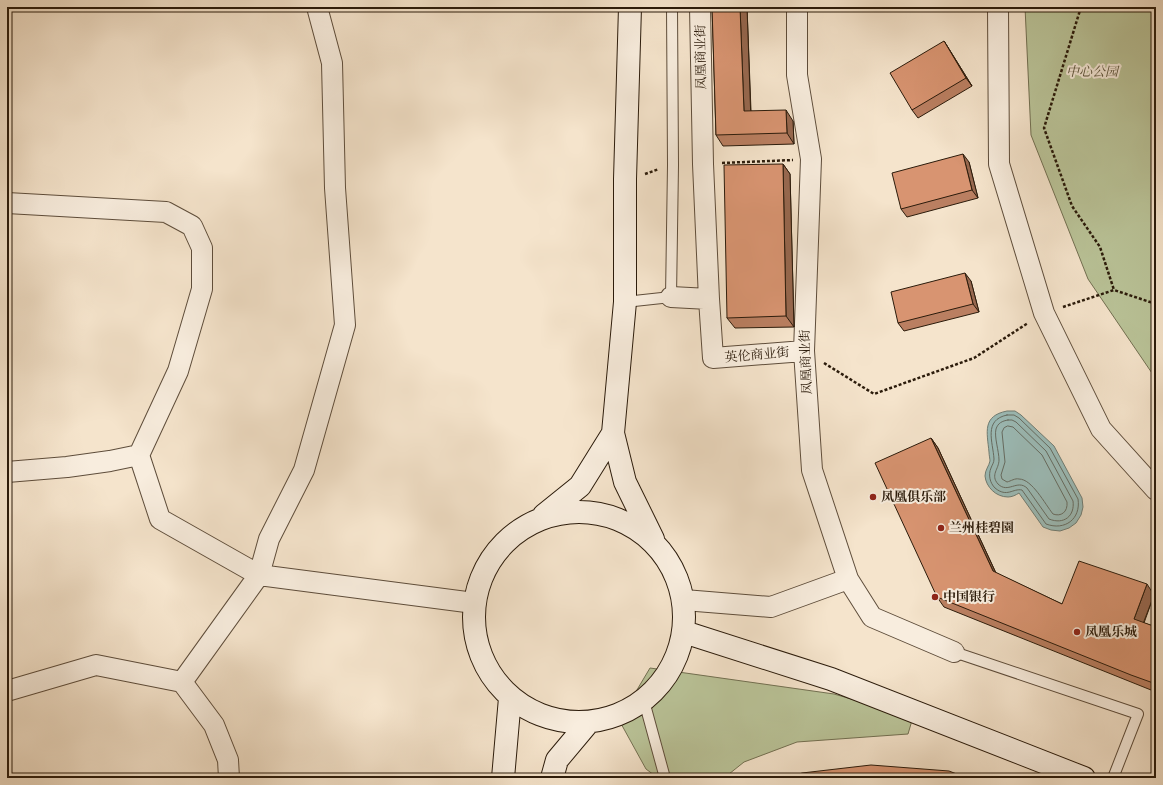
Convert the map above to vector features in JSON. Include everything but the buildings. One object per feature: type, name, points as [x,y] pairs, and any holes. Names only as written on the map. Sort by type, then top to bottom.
[{"type":"main road","points":[[613,433],[580,486],[540,518],[516,532],[495,552],[481,576],[474,603],[473,629],[480,655],[492,678],[510,698],[527,710],[546,718],[567,722],[588,723],[617,716],[644,701],[671,670],[684,632],[684,600],[674,569],[655,544],[625,482],[613,433],[625,302],[625,179],[630,7]]},
{"type":"main road","points":[[540,518],[571,512],[602,514],[631,525],[655,544]]},
{"type":"main road","points":[[684,632],[831,679],[1084,778]]},
{"type":"main road","points":[[503,778],[510,698]]},
{"type":"main road","points":[[552,778],[557,760],[588,723]]},
{"type":"street","points":[[182,682],[259,575],[269,538],[304,470],[344,325],[336,188],[332,63],[317,7]]},
{"type":"street","name":"凤凰商业街","points":[[700,7],[703,164],[709,299]]},
{"type":"street","name":"凤凰商业街","points":[[797,7],[797,76],[811,159],[804,350],[812,470],[848,579],[872,617],[954,652]]},
{"type":"street","points":[[998,7],[999,164],[1044,313],[1101,429],[1156,490]]},
{"type":"street","points":[[7,203],[166,212],[192,226],[202,248],[202,289],[178,371],[139,455],[160,519],[259,575],[474,603]]},
{"type":"street","points":[[671,297],[709,299]]},
{"type":"street","name":"英伦商业街","points":[[709,299],[713,358],[804,350]]},
{"type":"street","points":[[7,472],[67,467],[139,455]]},
{"type":"street","points":[[684,600],[771,607],[848,579]]},
{"type":"street","points":[[7,691],[96,665],[182,682],[214,725],[228,760],[229,778]]},
{"type":"lane","points":[[625,302],[671,297],[673,165],[672,7]]},
{"type":"lane","points":[[954,652],[1138,714],[1113,778]]},
{"type":"lane","points":[[644,701],[665,778]]},
{"type":"path","points":[[1081,7],[1044,128],[1072,206],[1100,247],[1114,290]]},
{"type":"path","points":[[804,350],[874,394],[974,358],[1044,313],[1114,290],[1156,304]]},
{"type":"green space","name":"中心公园","points":[[1025,7],[1156,7],[1156,379],[1088,279],[1031,135]]},
{"type":"green space","points":[[650,668],[834,694],[913,717],[908,734],[797,742],[744,762],[724,778],[658,778],[646,769],[619,720]]},
{"type":"water","points":[[1015,411],[1021,415],[1054,446],[1082,498],[1083,507],[1081,515],[1076,523],[1069,528],[1060,531],[1043,527],[1019,493],[1011,497],[1004,497],[992,491],[987,484],[985,474],[990,461],[987,438],[988,426],[993,417],[999,413]]},
{"type":"place","name":"凤凰俱乐部","points":[[873,497]]},
{"type":"place","name":"兰州桂碧園","points":[[941,528]]},
{"type":"place","name":"中国银行","points":[[935,597]]},
{"type":"place","name":"凤凰乐城","points":[[1077,632]]}]
